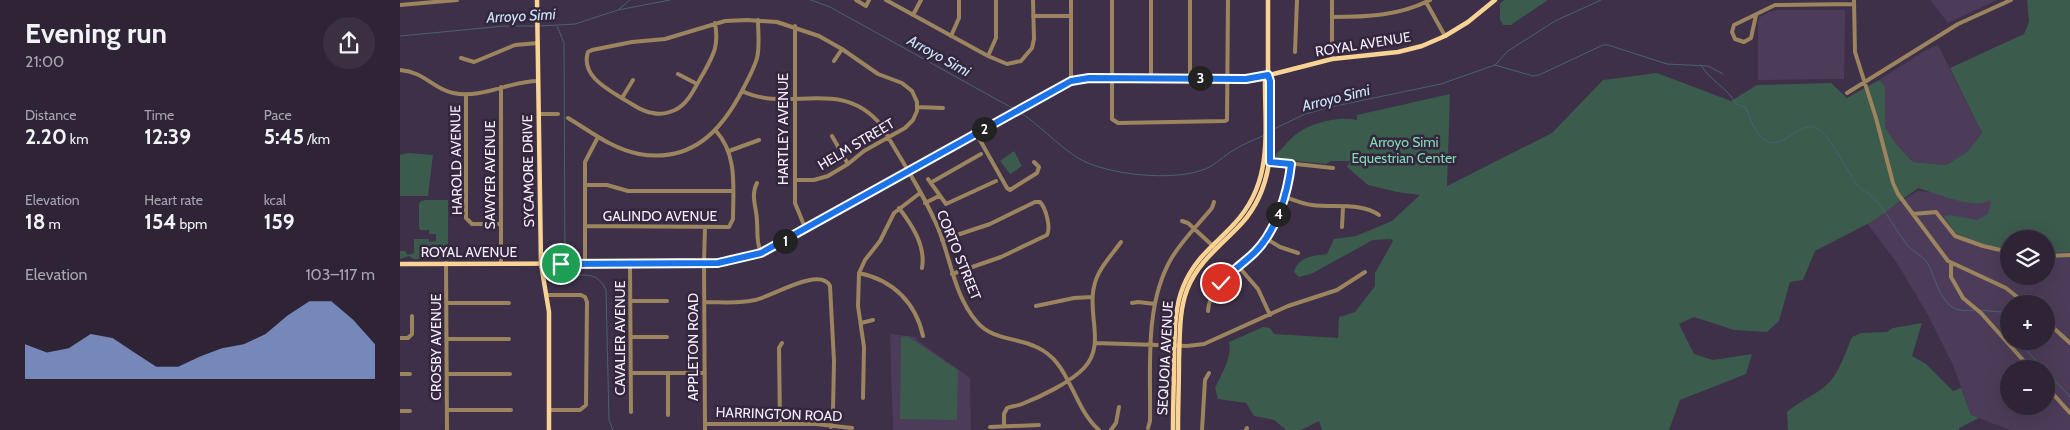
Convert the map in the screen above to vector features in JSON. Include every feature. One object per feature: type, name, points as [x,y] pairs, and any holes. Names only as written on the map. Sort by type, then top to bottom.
[{"type":"main road","name":"SYCAMORE DRIVE","points":[[537,0],[541,264],[549,312],[549,430]]},
{"type":"main road","name":"SEQUOIA AVENUE","points":[[1267,161],[1265,122],[1266,82],[1268,75],[1268,0]]},
{"type":"main road","name":"ROYAL AVENUE","points":[[400,264],[728,262],[761,253],[806,230],[1071,81],[1089,78],[1254,79],[1332,59],[1398,52],[1422,46],[1445,36],[1468,22],[1495,0]]},
{"type":"main road","name":"SEQUOIA AVENUE","points":[[1178,430],[1176,311],[1183,287],[1196,262],[1234,224],[1250,203],[1260,183],[1271,147],[1270,81],[1268,75]]},
{"type":"main road","name":"SEQUOIA AVENUE","points":[[1173,430],[1177,346]]},
{"type":"street","points":[[400,5],[414,2],[457,0]]},
{"type":"street","points":[[856,0],[866,6],[869,0]]},
{"type":"street","points":[[886,0],[988,56],[1007,64],[1024,59],[1033,44],[1033,0]]},
{"type":"street","points":[[914,15],[921,0]]},
{"type":"street","points":[[951,36],[959,18],[959,0]]},
{"type":"street","points":[[988,56],[996,38],[996,0]]},
{"type":"street","points":[[1071,0],[1071,81]]},
{"type":"street","points":[[1112,0],[1112,119],[1115,122],[1225,122],[1227,120],[1228,0]]},
{"type":"street","points":[[1151,0],[1151,78]]},
{"type":"street","points":[[1190,0],[1190,78]]},
{"type":"street","points":[[1295,52],[1296,0]]},
{"type":"street","points":[[1332,0],[1332,59]]},
{"type":"street","points":[[1848,93],[1958,24],[2011,0]]},
{"type":"street","points":[[1332,17],[1384,15],[1405,10],[1428,1],[1445,36]]},
{"type":"street","points":[[1756,15],[1751,38],[1744,42],[1735,39],[1732,32],[1734,25],[1775,5],[1854,2],[1854,45],[1876,118],[1892,183],[1951,264],[2006,288],[2015,295]]},
{"type":"street","points":[[1033,16],[1071,16]]},
{"type":"street","points":[[714,23],[717,37],[716,49],[684,104],[666,113],[646,112],[596,80],[589,69],[588,54],[592,50],[632,42],[665,39],[714,23],[758,20],[794,26],[819,36],[842,49],[878,74],[908,87],[915,96],[917,108],[943,108]]},
{"type":"street","points":[[568,118],[598,137],[630,152],[660,155],[690,148],[716,131],[730,114],[742,92],[757,58],[758,20]]},
{"type":"street","name":"HARTLEY AVENUE","points":[[794,26],[795,203],[806,230]]},
{"type":"street","points":[[462,58],[474,62],[518,44],[538,40]]},
{"type":"street","points":[[834,61],[842,49]]},
{"type":"street","points":[[400,70],[418,74],[446,91],[466,94],[482,93],[521,82],[538,81]]},
{"type":"street","points":[[678,74],[697,84]]},
{"type":"street","points":[[622,98],[633,80]]},
{"type":"street","name":"SAWYER AVENUE","points":[[501,87],[501,263]]},
{"type":"street","name":"CORTO STREET","points":[[742,92],[759,98],[836,99],[854,103],[873,116],[888,138],[925,203],[942,240],[952,274],[972,315],[980,326],[995,335],[1024,341],[1041,349],[1057,363],[1090,420],[1100,430]]},
{"type":"street","name":"HAROLD AVENUE","points":[[466,94],[466,218],[472,224],[501,224]]},
{"type":"street","name":"HELM STREET","points":[[795,180],[821,178],[848,164],[864,151],[910,124],[917,108]]},
{"type":"street","points":[[538,114],[558,114]]},
{"type":"street","points":[[585,185],[607,185],[628,191],[733,191],[729,151],[716,131]]},
{"type":"street","points":[[976,133],[1003,182],[1010,190],[1037,173],[1038,167],[1034,162]]},
{"type":"street","points":[[832,136],[848,164]]},
{"type":"street","points":[[585,264],[585,162],[598,137]]},
{"type":"street","points":[[729,151],[760,140]]},
{"type":"street","points":[[981,154],[930,180],[946,204],[996,181]]},
{"type":"street","points":[[1267,161],[1333,168]]},
{"type":"street","points":[[1208,311],[1210,302],[1221,283],[1255,252],[1265,238],[1285,197],[1291,164]]},
{"type":"street","points":[[757,183],[754,189],[754,206],[757,222],[757,241],[761,253]]},
{"type":"street","name":"GALINDO AVENUE","points":[[585,226],[727,227],[732,223],[733,191]]},
{"type":"street","points":[[863,398],[864,348],[858,306],[859,273],[865,260],[880,242],[890,219],[899,208],[920,194]]},
{"type":"street","points":[[925,203],[940,196]]},
{"type":"street","points":[[1285,197],[1310,205],[1361,208],[1379,215]]},
{"type":"street","points":[[942,240],[990,224],[1036,202],[1040,202],[1043,205],[1048,233],[1001,257],[952,274]]},
{"type":"street","points":[[1148,428],[1150,421],[1155,304],[1161,281],[1170,261],[1212,208],[1214,202]]},
{"type":"street","points":[[1342,227],[1343,207]]},
{"type":"street","points":[[899,208],[918,239],[924,260],[922,268]]},
{"type":"street","points":[[1913,214],[1936,212],[1955,236],[2000,250]]},
{"type":"street","points":[[1182,221],[1195,228],[1214,246]]},
{"type":"street","name":"APPLETON ROAD","points":[[705,227],[705,430]]},
{"type":"street","points":[[1265,238],[1280,247],[1298,253]]},
{"type":"street","points":[[1004,426],[1004,414],[1007,408],[1029,401],[1067,380],[1084,369],[1089,362],[1095,343],[1092,297],[1098,276],[1121,242]]},
{"type":"street","points":[[2055,256],[2070,255]]},
{"type":"street","name":"CROSBY AVENUE","points":[[446,263],[447,430]]},
{"type":"street","name":"CAVALIER AVENUE","points":[[630,264],[631,412]]},
{"type":"street","points":[[1951,264],[1951,277],[1963,298],[1981,313],[2023,360]]},
{"type":"street","points":[[1238,266],[1258,290],[1270,315]]},
{"type":"street","points":[[1095,343],[1195,346],[1211,342],[1294,304],[1337,290],[1365,272]]},
{"type":"street","points":[[859,273],[884,281],[910,304],[918,317],[923,336]]},
{"type":"street","points":[[705,302],[746,302],[763,298],[798,282],[823,279],[829,283],[834,361],[831,427]]},
{"type":"street","points":[[547,295],[581,295],[585,297],[587,302],[586,405],[580,410],[549,410]]},
{"type":"street","points":[[1036,306],[1074,298],[1092,297]]},
{"type":"street","points":[[763,298],[766,304]]},
{"type":"street","points":[[631,301],[667,301]]},
{"type":"street","points":[[447,303],[508,303]]},
{"type":"street","points":[[1132,303],[1155,304]]},
{"type":"street","points":[[400,338],[408,338],[412,334],[412,316]]},
{"type":"street","points":[[861,323],[873,320]]},
{"type":"street","points":[[2055,329],[2070,343]]},
{"type":"street","points":[[631,337],[668,337]]},
{"type":"street","points":[[447,339],[509,339]]},
{"type":"street","points":[[780,424],[779,348],[782,344]]},
{"type":"street","points":[[631,373],[705,373]]},
{"type":"street","points":[[668,373],[668,414]]},
{"type":"street","points":[[1202,430],[1205,380],[1209,373]]},
{"type":"street","points":[[400,374],[410,374]]},
{"type":"street","points":[[447,374],[510,374]]},
{"type":"street","points":[[2055,396],[2070,413]]},
{"type":"street","points":[[1112,430],[1116,423],[1119,407]]},
{"type":"street","points":[[400,410],[410,410]]},
{"type":"street","points":[[447,410],[511,410]]},
{"type":"street","name":"HARRINGTON ROAD","points":[[705,424],[816,424],[852,428]]},
{"type":"street","points":[[990,426],[1039,425]]},
{"type":"shaded area","points":[[1930,0],[1997,0],[1948,23]]},
{"type":"shaded area","points":[[1777,10],[1845,10],[1844,79],[1758,80],[1758,21],[1760,17]]},
{"type":"shaded area","points":[[1938,45],[1982,133],[1967,152],[1946,165],[1913,162],[1896,144],[1885,127],[1885,86],[1879,80],[1926,50]]},
{"type":"shaded area","points":[[1918,191],[1993,197],[2003,230],[2000,230],[2000,285],[2055,285],[2055,252],[2070,252],[2070,430],[2010,430],[1971,415],[1953,365],[1929,317],[1897,263],[1866,222]]},
{"type":"shaded area","points":[[890,334],[916,337],[917,340],[970,378],[971,430],[893,430]]},
{"type":"green space","points":[[1504,0],[1548,0],[1511,25],[1503,25],[1500,19],[1500,4]]},
{"type":"green space","name":"Arroyo Simi Equestrian Center","points":[[2027,0],[2070,0],[2070,252],[2055,253],[2055,230],[2000,230],[2000,248],[1991,247],[1955,233],[1944,216],[1950,215],[1977,220],[1988,214],[1991,202],[1989,200],[1983,203],[1965,202],[1918,188],[1873,221],[1815,251],[1803,280],[1790,282],[1779,321],[1767,332],[1734,330],[1694,317],[1679,324],[1694,354],[1713,360],[1752,354],[1746,374],[1680,400],[1669,430],[1322,430],[1319,421],[1301,430],[1286,430],[1274,420],[1254,416],[1246,403],[1218,399],[1215,388],[1228,359],[1229,342],[1263,327],[1270,328],[1274,334],[1338,338],[1339,317],[1355,312],[1375,286],[1375,273],[1393,241],[1391,239],[1373,240],[1311,274],[1299,277],[1294,272],[1296,267],[1307,258],[1327,254],[1334,239],[1356,236],[1392,221],[1420,195],[1368,185],[1347,167],[1350,161],[1331,161],[1326,164],[1277,159],[1275,155],[1295,135],[1308,127],[1333,120],[1357,120],[1357,115],[1450,94],[1447,186],[1552,133],[1603,80],[1657,73],[1731,101],[1757,85],[1831,83],[1847,98],[1879,80],[1885,86],[1885,127],[1896,144],[1913,162],[1946,165],[1967,152],[1982,133],[1950,68],[2024,34],[2029,22]]},
{"type":"green space","points":[[1014,151],[1022,166],[1010,174],[1000,161]]},
{"type":"green space","points":[[408,153],[433,155],[428,196],[400,196],[400,155]]},
{"type":"green space","points":[[448,200],[448,258],[414,259],[409,256],[400,259],[400,251],[405,251],[408,255],[414,253],[414,239],[429,239],[429,242],[436,241],[436,234],[429,234],[429,230],[420,230],[419,227],[419,204],[421,201]]},
{"type":"green space","points":[[1922,323],[1912,356],[1926,364],[1953,391],[1961,388],[1971,415],[1979,418],[1959,428],[1959,430],[1788,430],[1787,412],[1818,391],[1833,378],[1852,337],[1861,333],[1887,332],[1893,328]]},
{"type":"green space","points":[[907,336],[958,370],[957,420],[900,419],[901,337]]},
{"type":"waterway","points":[[619,9],[630,0]]},
{"type":"waterway","name":"Arroyo Simi","points":[[539,26],[575,24],[618,10],[670,0]]},
{"type":"waterway","name":"Arroyo Simi","points":[[811,0],[830,7],[1014,109]]},
{"type":"waterway","name":"Arroyo Simi","points":[[1272,130],[1305,114],[1441,84],[1495,65],[1508,51],[1555,21],[1601,0]]},
{"type":"waterway","name":"Arroyo Simi","points":[[400,36],[505,26],[535,26]]},
{"type":"waterway","points":[[557,26],[564,43],[565,258]]},
{"type":"waterway","points":[[1495,65],[1533,76],[1539,75],[1603,45],[1608,45],[1667,64],[1708,66],[1723,74]]},
{"type":"waterway","points":[[1701,65],[1709,76],[1733,98],[1736,104],[1746,108],[1755,129],[1765,140],[1773,143],[1782,141],[1799,130],[1809,127],[1818,129],[1823,133],[1857,185],[1877,202],[1908,246],[1926,261],[1941,293],[1948,303],[1957,309],[1974,310]]},
{"type":"waterway","name":"Arroyo Simi","points":[[1018,111],[1078,158],[1105,169],[1140,175],[1176,175],[1205,169],[1237,148],[1265,135]]},
{"type":"waterway","points":[[566,269],[571,273],[597,278],[606,290],[609,420],[613,430]]},
{"type":"waterway","points":[[1978,310],[2000,312]]},
{"type":"waterway","points":[[2027,350],[2036,360]]},
{"type":"waterway","points":[[2055,381],[2070,397]]},
{"type":"route","points":[[561,264],[718,263],[742,259],[761,253],[806,230],[1071,81],[1089,78],[1254,79],[1268,75],[1270,81],[1270,162],[1291,164],[1288,189],[1265,238],[1255,252],[1221,283]]}]
